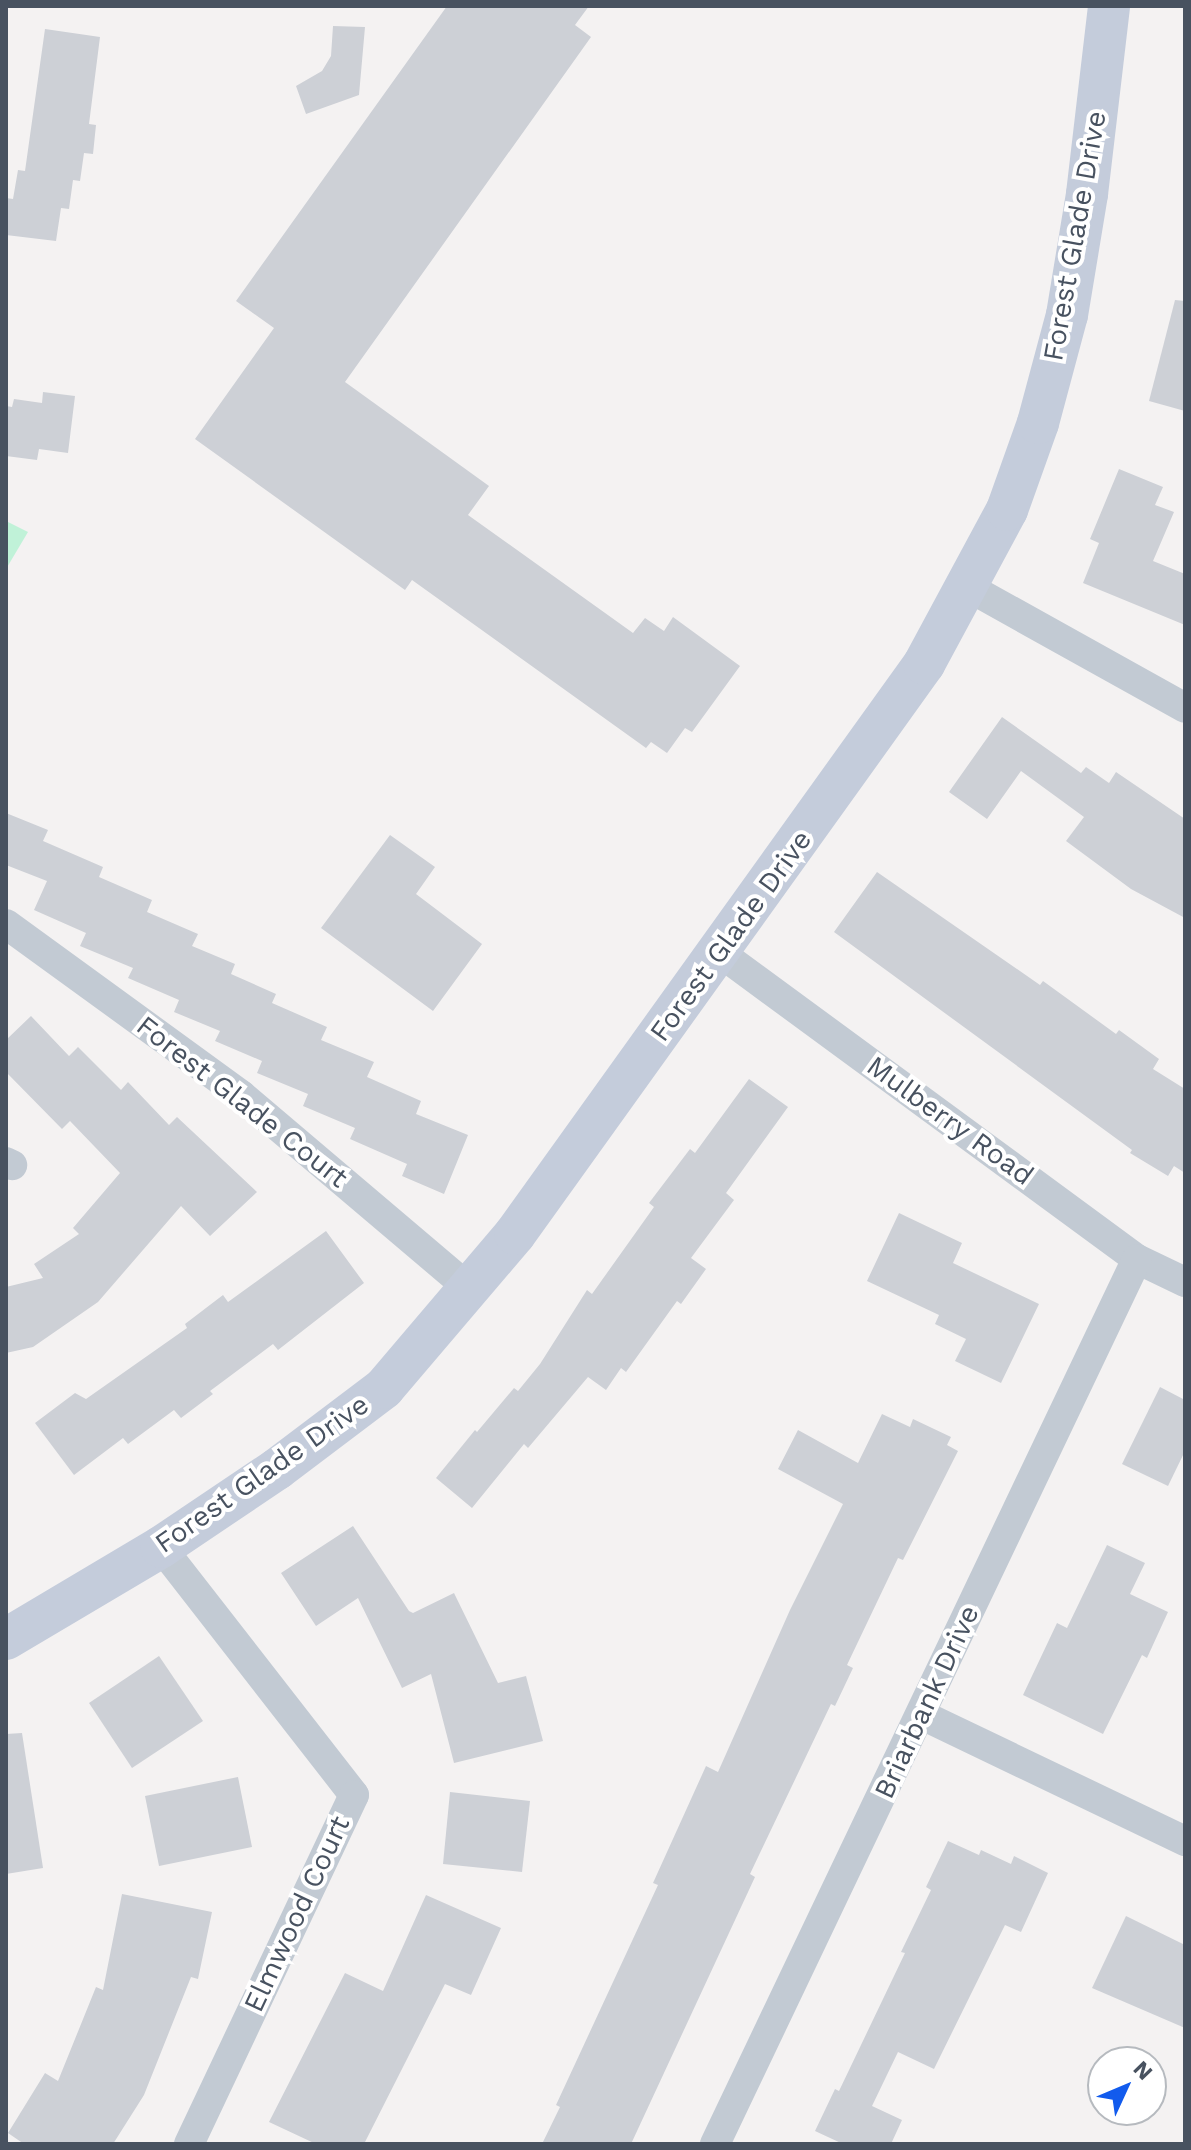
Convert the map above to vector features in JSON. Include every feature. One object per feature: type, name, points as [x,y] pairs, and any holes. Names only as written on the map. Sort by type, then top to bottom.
[{"type":"street","name":"Forest Glade Drive","points":[[6,1639],[161,1547],[277,1469],[384,1388],[515,1234],[924,664],[1007,510],[1038,423],[1067,315],[1087,194],[1109,6]]},
{"type":"street","points":[[968,587],[1185,708]]},
{"type":"street","name":"Forest Glade Court","points":[[6,924],[241,1095],[470,1289]]},
{"type":"street","name":"Mulberry Road","points":[[719,952],[1137,1259],[1185,1282]]},
{"type":"street","name":"Briarbank Drive","points":[[715,2144],[1137,1259]]},
{"type":"street","name":"Elmwood Court","points":[[161,1547],[354,1795],[189,2144]]},
{"type":"street","points":[[922,1715],[1185,1841]]},
{"type":"green space","points":[[6,521],[28,532],[6,569]]},
{"type":"building","points":[[447,6],[589,6],[575,25],[591,37],[345,382],[489,486],[468,515],[633,633],[645,618],[664,631],[673,617],[740,666],[692,732],[685,728],[667,753],[651,742],[646,748],[412,580],[405,590],[195,439],[274,328],[236,301]]},
{"type":"building","points":[[333,26],[365,27],[359,95],[306,114],[296,86],[322,71],[331,56]]},
{"type":"building","points":[[45,29],[100,37],[89,124],[96,125],[93,154],[84,153],[80,181],[73,180],[69,209],[61,208],[56,241],[6,235],[6,198],[13,199],[18,170],[25,171]]},
{"type":"building","points":[[1175,300],[1185,301],[1185,411],[1149,401]]},
{"type":"building","points":[[43,392],[75,396],[68,453],[39,449],[37,460],[6,456],[6,406],[12,407],[14,399],[42,403]]},
{"type":"building","points":[[1119,469],[1163,487],[1155,505],[1174,512],[1153,561],[1185,574],[1185,625],[1083,583],[1099,543],[1090,539]]},
{"type":"building","points":[[1002,717],[1081,773],[1086,767],[1109,783],[1116,772],[1185,819],[1185,918],[1131,889],[1066,841],[1084,817],[1021,771],[987,819],[949,792]]},
{"type":"building","points":[[6,813],[48,830],[43,841],[103,867],[99,877],[152,900],[147,912],[198,934],[192,946],[235,964],[231,974],[276,994],[272,1003],[327,1027],[321,1040],[374,1062],[367,1077],[421,1101],[416,1114],[468,1135],[444,1194],[402,1176],[407,1164],[350,1139],[355,1128],[303,1106],[308,1094],[257,1073],[262,1061],[215,1041],[220,1031],[174,1012],[179,1000],[128,978],[133,968],[80,946],[86,933],[34,910],[47,881],[6,865]]},
{"type":"building","points":[[390,835],[435,867],[416,894],[482,944],[433,1011],[321,928]]},
{"type":"building","points":[[877,872],[1040,985],[1043,981],[1116,1034],[1119,1030],[1159,1059],[1153,1069],[1185,1089],[1185,1173],[1174,1166],[1168,1176],[1130,1153],[1132,1150],[834,932]]},
{"type":"building","points":[[31,1016],[69,1056],[78,1047],[121,1090],[128,1082],[169,1125],[177,1117],[257,1192],[210,1236],[181,1206],[98,1302],[33,1347],[6,1353],[6,1287],[43,1278],[34,1264],[79,1234],[73,1228],[120,1173],[70,1121],[62,1129],[6,1072],[6,1040]]},
{"type":"building","points":[[749,1079],[788,1107],[726,1193],[734,1200],[691,1258],[706,1269],[681,1304],[677,1301],[626,1372],[621,1368],[606,1390],[588,1377],[528,1448],[524,1444],[472,1508],[436,1478],[475,1430],[477,1432],[514,1388],[518,1391],[540,1364],[587,1290],[592,1294],[654,1207],[649,1203],[690,1149],[695,1153]]},
{"type":"building","points":[[899,1213],[962,1243],[953,1263],[1039,1304],[1001,1383],[955,1361],[966,1339],[935,1324],[939,1315],[867,1281]]},
{"type":"building","points":[[326,1231],[364,1283],[278,1350],[273,1344],[210,1391],[213,1394],[181,1418],[174,1410],[128,1444],[123,1438],[74,1475],[35,1423],[75,1393],[86,1399],[187,1328],[185,1324],[223,1295],[228,1302]]},
{"type":"building","points":[[1160,1387],[1185,1400],[1185,1451],[1168,1486],[1122,1464]]},
{"type":"building","points":[[882,1414],[910,1427],[913,1419],[951,1437],[947,1445],[958,1451],[903,1560],[898,1558],[847,1665],[853,1668],[835,1706],[831,1704],[750,1874],[755,1877],[631,2144],[542,2144],[560,2107],[556,2105],[658,1885],[653,1883],[706,1766],[718,1772],[790,1610],[843,1504],[778,1469],[798,1430],[858,1463]]},
{"type":"building","points":[[353,1526],[409,1611],[413,1613],[454,1593],[498,1683],[526,1676],[543,1741],[454,1763],[431,1674],[402,1688],[358,1598],[316,1626],[281,1573]]},
{"type":"building","points":[[1107,1545],[1145,1563],[1130,1594],[1168,1612],[1147,1658],[1142,1655],[1103,1734],[1023,1695],[1057,1623],[1067,1628]]},
{"type":"building","points":[[159,1656],[203,1721],[132,1768],[89,1703]]},
{"type":"building","points":[[22,1733],[43,1868],[6,1874],[6,1734]]},
{"type":"building","points":[[238,1777],[252,1847],[159,1866],[145,1796]]},
{"type":"building","points":[[450,1792],[530,1801],[522,1872],[443,1864]]},
{"type":"building","points":[[948,1841],[979,1855],[981,1850],[1011,1864],[1014,1856],[1048,1873],[1021,1932],[1005,1925],[934,2069],[898,2052],[872,2106],[902,2120],[891,2144],[843,2144],[815,2131],[835,2089],[839,2091],[905,1953],[901,1952],[931,1890],[926,1887]]},
{"type":"building","points":[[122,1894],[212,1912],[198,1979],[191,1977],[144,2095],[113,2144],[24,2144],[8,2133],[45,2073],[58,2081],[96,1987],[103,1990]]},
{"type":"building","points":[[426,1895],[501,1928],[471,1995],[445,1984],[364,2144],[316,2144],[269,2122],[345,1973],[383,1991]]},
{"type":"building","points":[[1126,1916],[1185,1945],[1185,2028],[1092,1988]]}]
